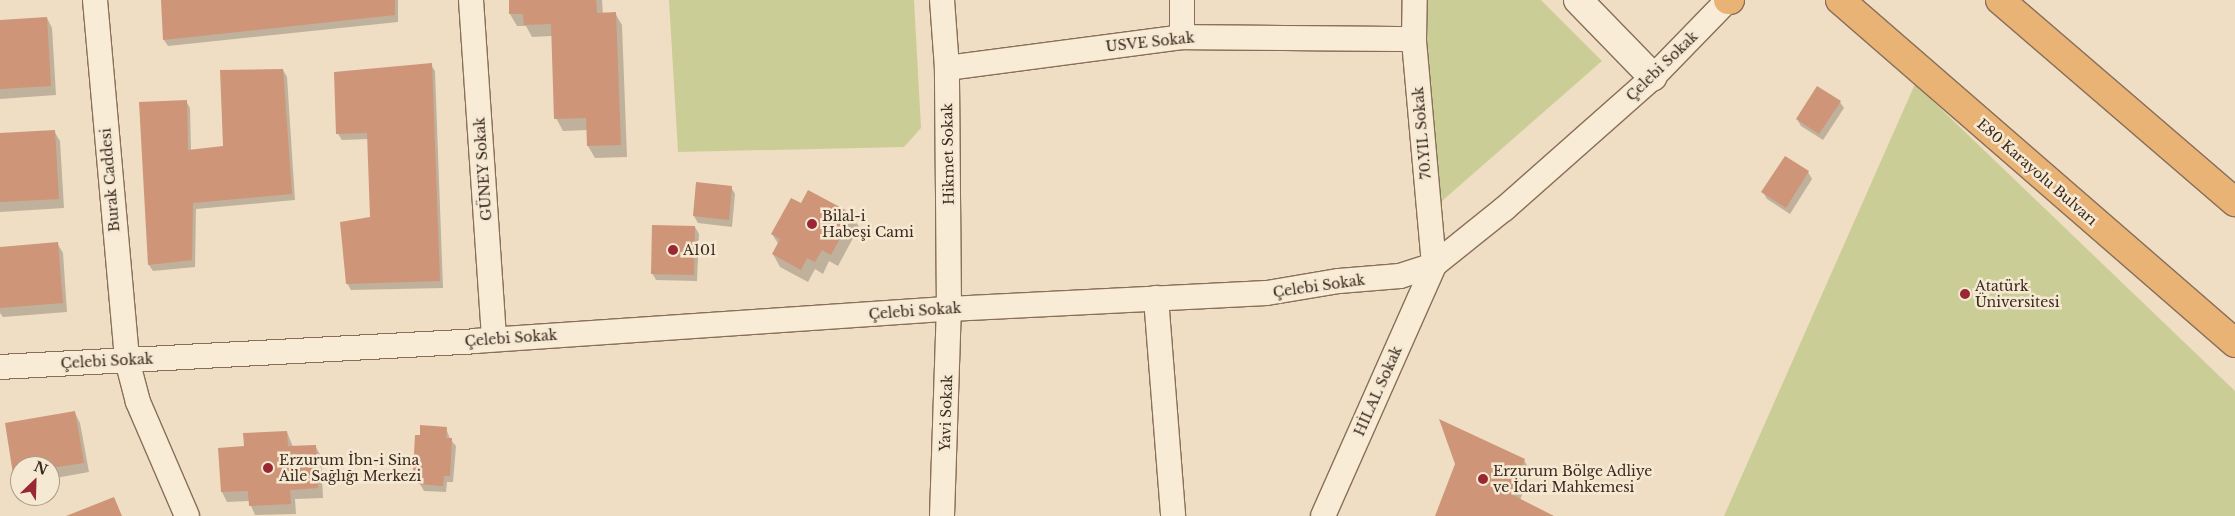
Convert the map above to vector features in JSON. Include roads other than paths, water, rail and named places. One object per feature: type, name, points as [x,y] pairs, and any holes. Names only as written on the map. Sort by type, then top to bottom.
[{"type":"highway","name":"E80 Karayolu Bulvarı","points":[[1840,0],[2235,343]]},
{"type":"highway","points":[[2000,0],[2235,202]]},
{"type":"street","name":"Burak Caddesi","points":[[95,0],[127,360],[138,402],[187,516]]},
{"type":"street","name":"GÜNEY Sokak","points":[[471,0],[494,339]]},
{"type":"street","name":"Hikmet Sokak","points":[[942,0],[947,68],[949,309]]},
{"type":"street","points":[[1182,0],[1182,36]]},
{"type":"street","name":"70.YIL Sokak","points":[[1415,0],[1414,39],[1434,266]]},
{"type":"street","points":[[1578,0],[1653,77]]},
{"type":"street","name":"Çelebi Sokak","points":[[0,366],[494,339],[949,309],[1267,293],[1339,281],[1400,276],[1434,266],[1504,208],[1653,77],[1728,0]]},
{"type":"street","name":"USVE Sokak","points":[[947,68],[1182,36],[1414,39]]},
{"type":"street","name":"HİLAL Sokak","points":[[1323,516],[1434,266]]},
{"type":"street","points":[[1156,298],[1173,516]]},
{"type":"street","name":"Yavi Sokak","points":[[942,516],[949,309]]},
{"type":"place","name":"Bilal-i Habeşi Cami","points":[[812,224]]},
{"type":"place","name":"A101","points":[[673,250]]},
{"type":"place","name":"Atatürk Üniversitesi","points":[[1965,294]]},
{"type":"place","name":"Erzurum İbn-i Sina Aile Sağlığı Merkezi","points":[[268,468]]},
{"type":"place","name":"Erzurum Bölge Adliye ve İdari Mahkemesi","points":[[1483,479]]}]
